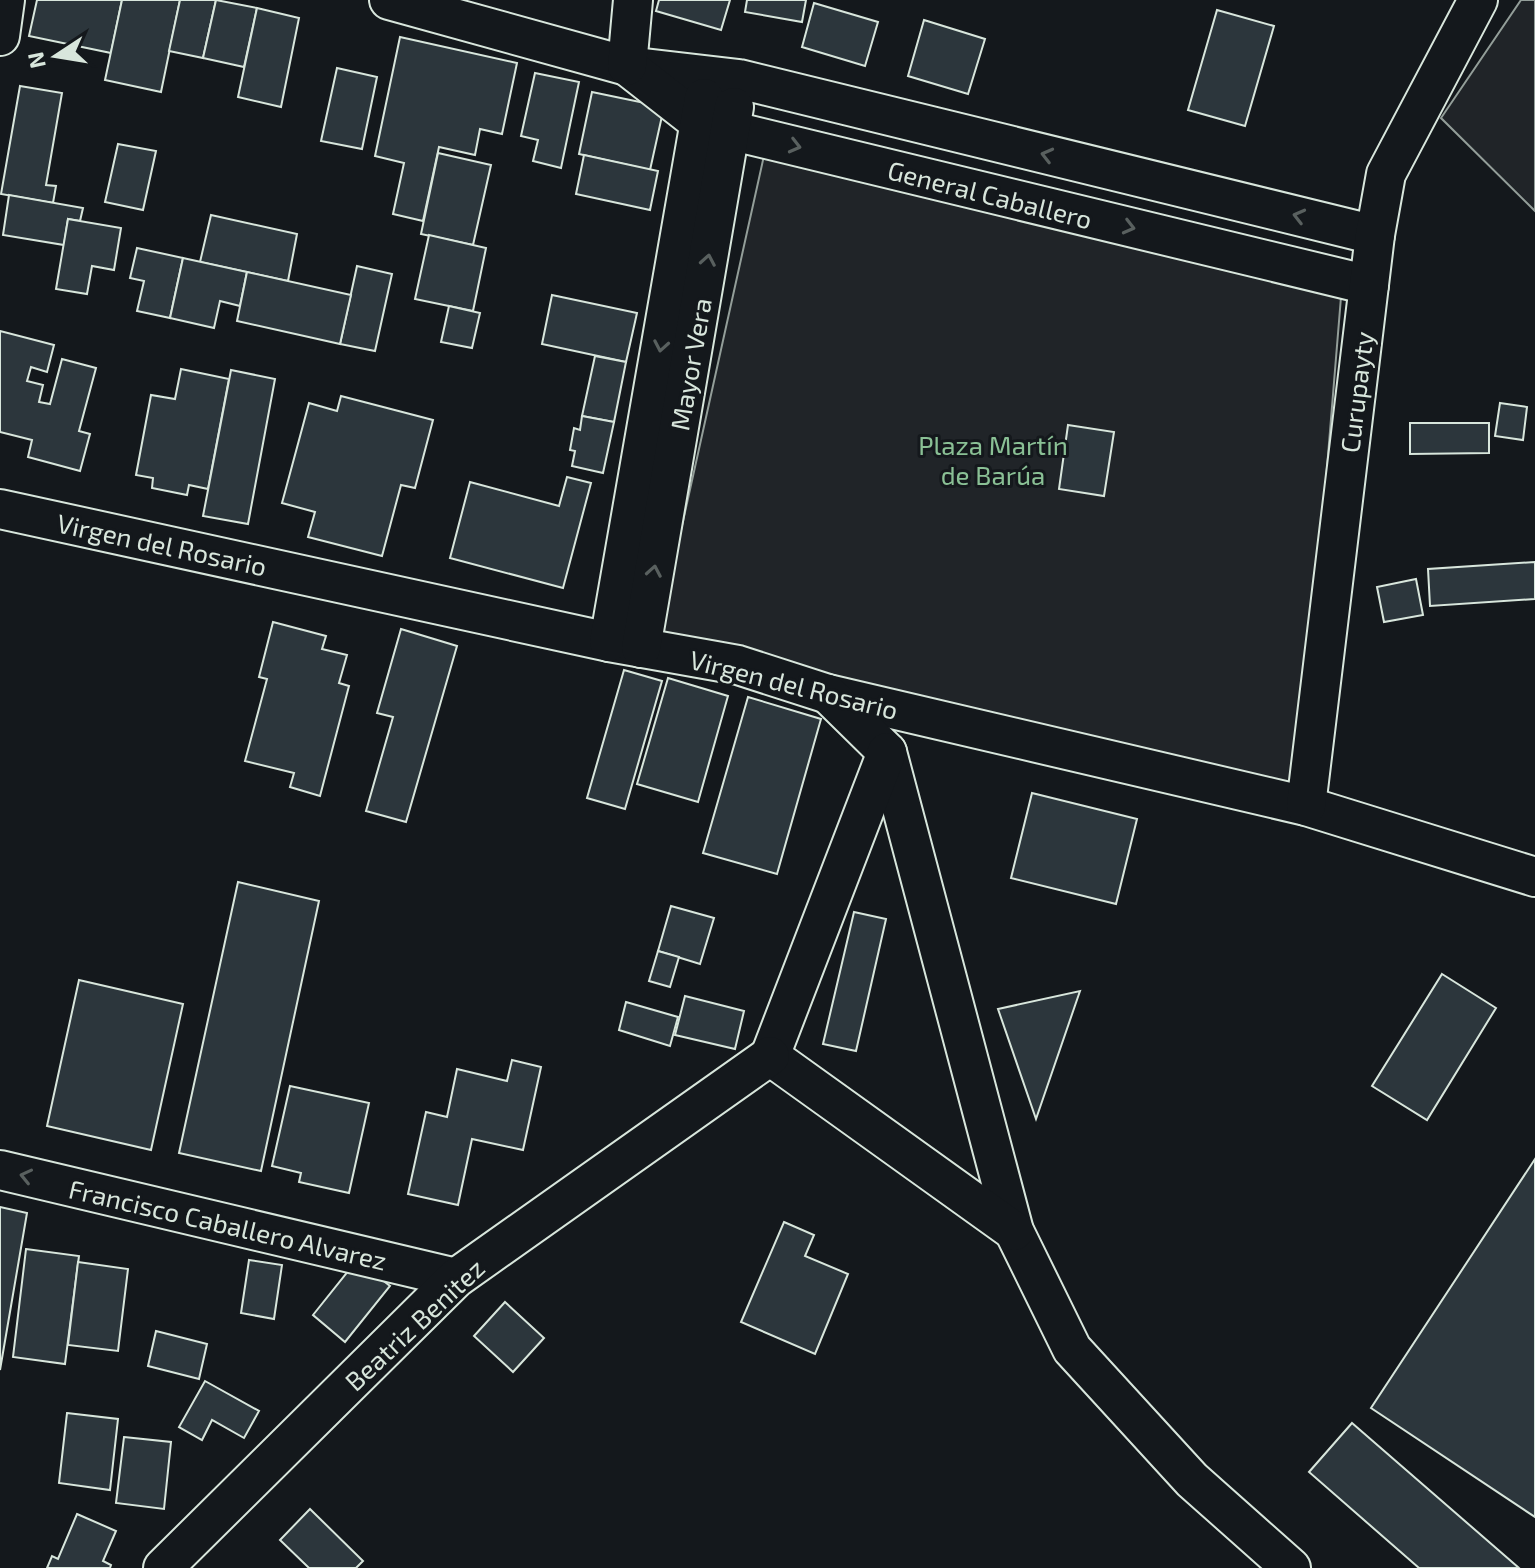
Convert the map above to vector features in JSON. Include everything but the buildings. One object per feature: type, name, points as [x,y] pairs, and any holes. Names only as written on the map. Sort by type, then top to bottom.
[{"type":"street","points":[[0,36],[5,0]]},
{"type":"street","name":"General Caballero","points":[[389,0],[627,66],[724,78],[1375,235]]},
{"type":"street","points":[[627,66],[633,0]]},
{"type":"street","name":"Curupayty","points":[[1306,806],[1375,235],[1386,174],[1478,0]]},
{"type":"street","name":"General Caballero","points":[[627,66],[715,127],[1369,285]]},
{"type":"street","name":"Mayor Vera","points":[[625,645],[724,78]]},
{"type":"street","name":"Virgen del Rosario","points":[[0,509],[625,645],[738,665],[828,694],[1306,806],[1535,877]]},
{"type":"street","points":[[828,694],[887,752],[1014,1231],[1072,1349],[1192,1480],[1291,1568]]},
{"type":"street","points":[[887,752],[770,1056],[1014,1231]]},
{"type":"street","name":"Beatriz Benitez","points":[[163,1568],[456,1278],[770,1056]]},
{"type":"street","name":"Francisco Caballero Alvarez","points":[[0,1170],[456,1278]]},
{"type":"green space","points":[[1521,0],[1535,0],[1535,211],[1441,118]]},
{"type":"green space","name":"Plaza Martín de Barúa","points":[[765,151],[1341,297],[1300,797],[658,634]]}]
